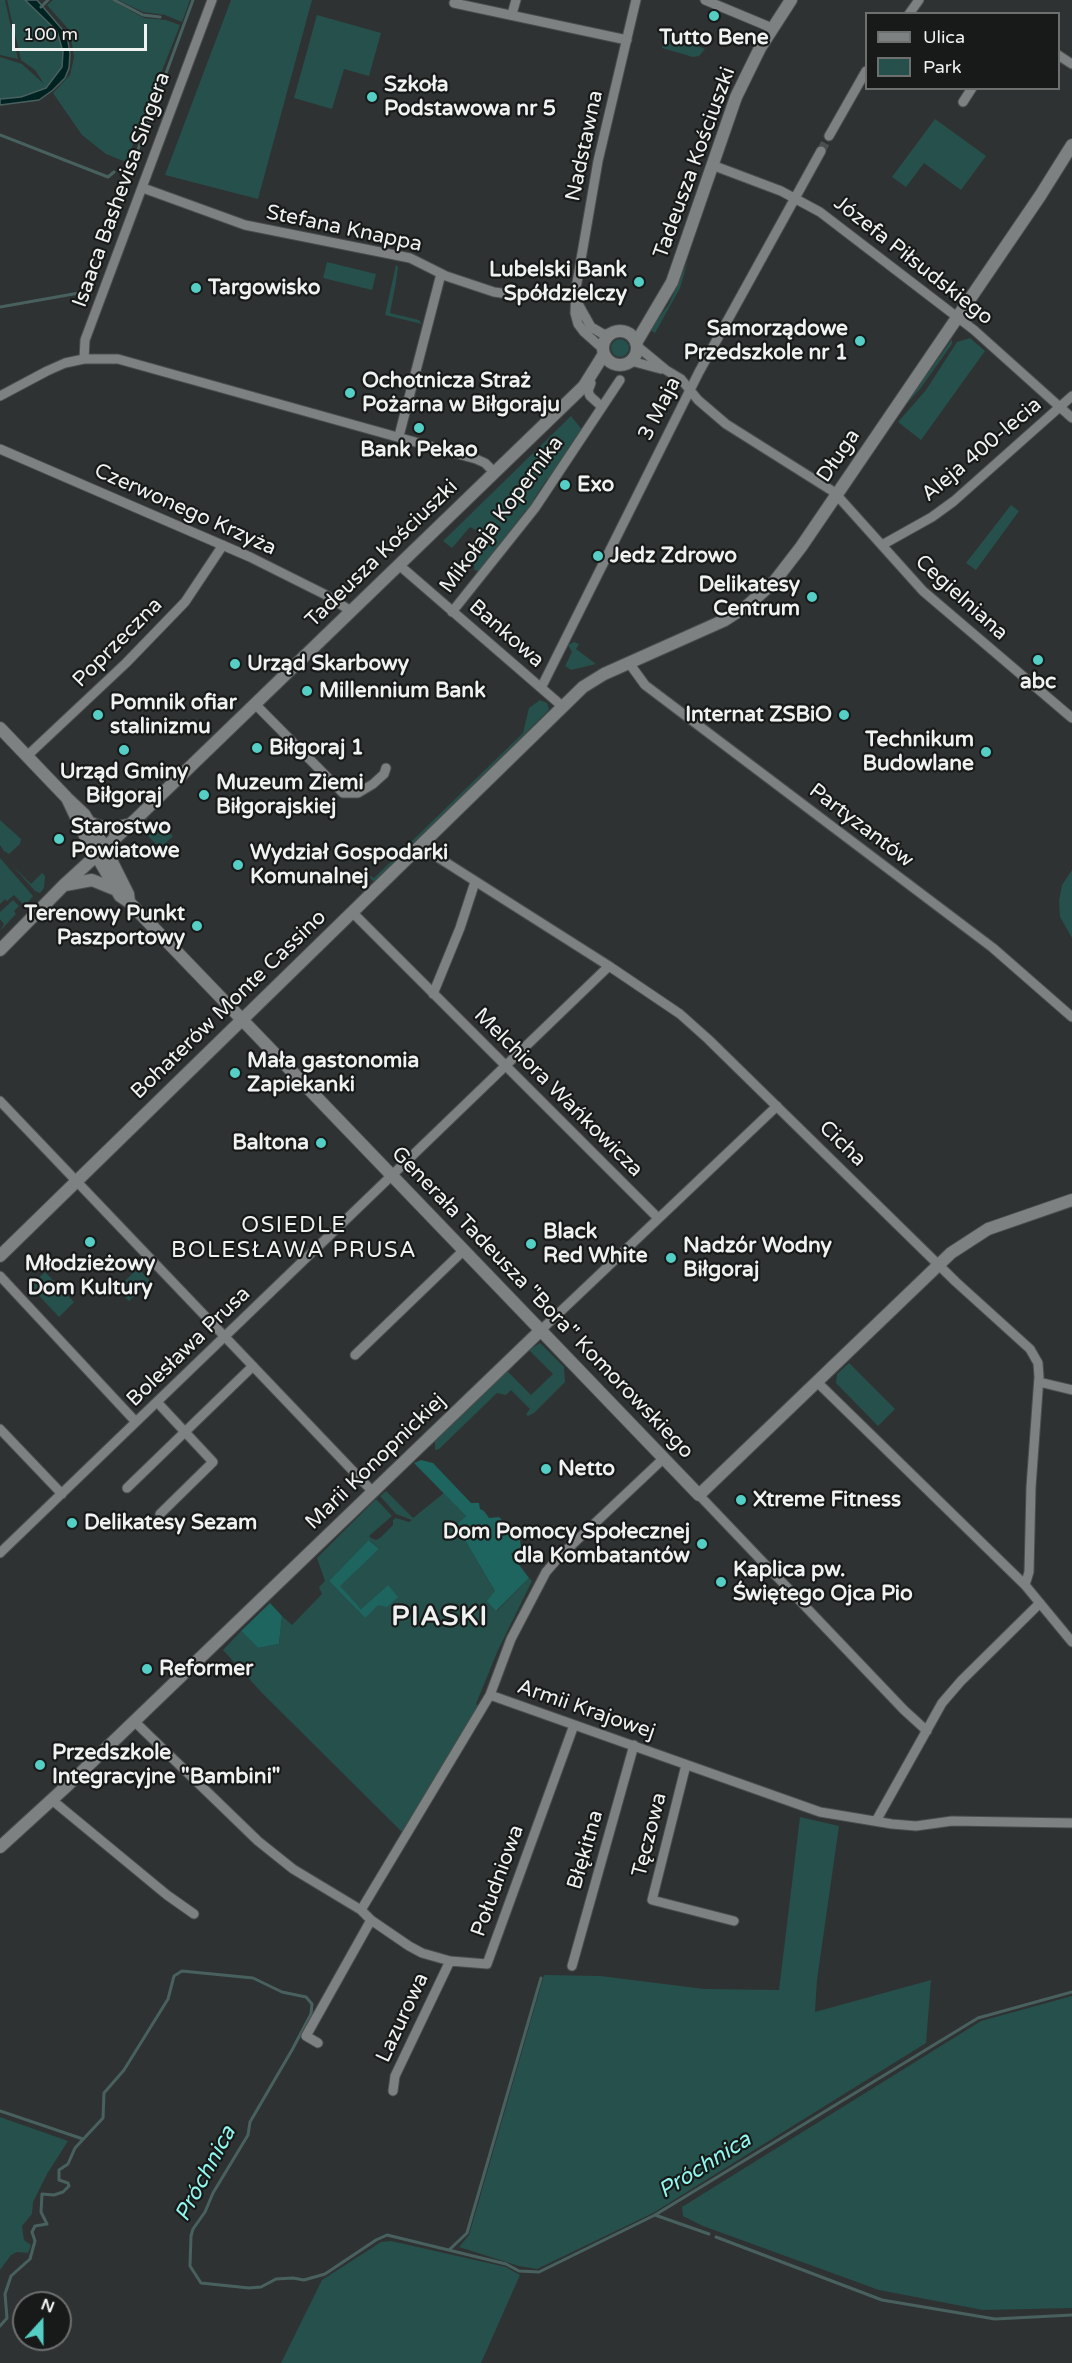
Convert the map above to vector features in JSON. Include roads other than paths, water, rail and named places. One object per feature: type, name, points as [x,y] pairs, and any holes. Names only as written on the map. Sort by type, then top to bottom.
[{"type":"street","name":"Isaaca Bashevisa Singera","points":[[84,359],[85,340],[212,0]]},
{"type":"street","points":[[512,14],[516,0]]},
{"type":"street","name":"Nadstawna","points":[[603,351],[578,324],[575,313],[576,297],[598,161],[636,0]]},
{"type":"street","points":[[705,0],[772,28]]},
{"type":"street","name":"Tadeusza Kościuszki","points":[[636,345],[674,278],[736,97],[772,28],[791,0]]},
{"type":"street","points":[[911,12],[920,0]]},
{"type":"street","points":[[454,3],[627,40]]},
{"type":"street","points":[[829,136],[865,74]]},
{"type":"street","points":[[963,102],[971,90]]},
{"type":"street","name":"Długa","points":[[562,706],[590,682],[725,620],[755,599],[789,564],[1072,145]]},
{"type":"street","name":"3 Maja","points":[[541,688],[690,389],[821,151]]},
{"type":"street","name":"Józefa Piłsudskiego","points":[[712,165],[794,197],[820,212],[957,316],[1072,418]]},
{"type":"street","name":"Stefana Knappa","points":[[142,188],[244,225],[403,256],[441,274],[494,292],[508,295],[576,297]]},
{"type":"street","points":[[399,436],[441,274]]},
{"type":"street","points":[[576,297],[591,327],[603,334],[626,332],[631,335],[636,345],[636,354],[631,361],[616,365],[609,361],[603,351],[603,343],[610,334]]},
{"type":"street","name":"Tadeusza Kościuszki","points":[[626,332],[656,310]]},
{"type":"street","name":"Cegielniana","points":[[636,345],[666,370],[681,379],[698,400],[732,428],[836,494],[898,565],[941,608],[1072,718]]},
{"type":"street","name":"Tadeusza Kościuszki","points":[[587,385],[603,351]]},
{"type":"street","points":[[0,396],[47,370],[84,359],[118,359],[477,459],[495,472]]},
{"type":"street","points":[[631,361],[666,370]]},
{"type":"street","name":"Tadeusza Kościuszki","points":[[0,951],[64,885],[132,823],[495,472],[587,385],[609,367],[616,365]]},
{"type":"street","name":"Mikołaja Kopernika","points":[[452,612],[535,508],[621,380]]},
{"type":"street","points":[[587,385],[590,396],[602,407]]},
{"type":"street","name":"Aleja 400-lecia","points":[[882,545],[932,517],[954,501],[1072,396]]},
{"type":"street","name":"Czerwonego Krzyża","points":[[0,449],[223,545],[324,594],[351,611]]},
{"type":"street","name":"Poprzeczna","points":[[27,756],[126,663],[180,607],[194,590],[223,545]]},
{"type":"street","name":"Bankowa","points":[[399,565],[562,706]]},
{"type":"street","name":"Partyzantów","points":[[629,663],[645,685],[993,948],[1072,1017]]},
{"type":"street","points":[[255,704],[339,790],[354,795],[366,787]]},
{"type":"street","name":"Bohaterów Monte Cassino","points":[[0,1256],[562,706]]},
{"type":"street","points":[[0,728],[78,807],[90,823],[100,852]]},
{"type":"street","points":[[67,798],[100,852]]},
{"type":"street","points":[[90,823],[107,829],[119,828],[132,823]]},
{"type":"street","name":"Cicha","points":[[420,846],[609,966],[687,1019],[939,1264],[1030,1349],[1038,1363],[1039,1382],[1031,1487],[1029,1572],[1025,1585]]},
{"type":"street","name":"Generała Tadeusza \"Bora\" Komorowskiego","points":[[100,852],[115,890],[122,898],[129,902],[904,1710],[927,1731]]},
{"type":"street","name":"Generała Tadeusza \"Bora\" Komorowskiego","points":[[100,852],[128,894],[129,902]]},
{"type":"street","points":[[64,885],[92,880],[115,890]]},
{"type":"street","points":[[433,994],[460,928],[475,882]]},
{"type":"street","name":"Melchiora Wańkowicza","points":[[352,912],[658,1218]]},
{"type":"street","name":"Bolesława Prusa","points":[[0,1553],[609,966]]},
{"type":"street","points":[[0,1101],[373,1492]]},
{"type":"street","name":"Marii Konopnickiej","points":[[1,1847],[777,1106]]},
{"type":"street","points":[[699,1495],[939,1264],[964,1243],[988,1230],[1072,1200]]},
{"type":"street","points":[[355,1355],[464,1250]]},
{"type":"street","points":[[0,1276],[136,1422]]},
{"type":"street","points":[[126,1488],[253,1366]]},
{"type":"street","points":[[817,1382],[1025,1585],[1072,1642]]},
{"type":"street","points":[[1039,1382],[1072,1390]]},
{"type":"street","points":[[168,1414],[169,1392]]},
{"type":"street","points":[[157,1402],[213,1462],[160,1514]]},
{"type":"street","points":[[0,1429],[62,1494]]},
{"type":"street","points":[[490,1695],[511,1639],[546,1572],[664,1458]]},
{"type":"street","points":[[876,1821],[942,1703],[1040,1603]]},
{"type":"street","name":"Armii Krajowej","points":[[361,1910],[490,1695],[809,1809],[915,1826],[952,1821],[1072,1823]]},
{"type":"street","points":[[134,1721],[258,1841],[293,1869],[361,1910],[371,1920],[306,2036],[318,2043]]},
{"type":"street","name":"Południowa","points":[[371,1920],[415,1950],[450,1961],[487,1964],[574,1725]]},
{"type":"street","name":"Błękitna","points":[[572,1966],[634,1745]]},
{"type":"street","name":"Tęczowa","points":[[686,1765],[652,1900],[734,1921]]},
{"type":"street","points":[[52,1800],[167,1895],[194,1914]]},
{"type":"street","name":"Lazurowa","points":[[393,2091],[395,2076],[450,1961]]},
{"type":"waterway","points":[[41,7],[48,0]]},
{"type":"waterway","points":[[114,0],[143,15],[160,17]]},
{"type":"waterway","points":[[137,152],[193,0]]},
{"type":"waterway","points":[[0,135],[108,177],[114,172]]},
{"type":"waterway","points":[[0,307],[79,293]]},
{"type":"waterway","name":"Próchnica","points":[[0,2326],[7,2318],[5,2294],[11,2276],[30,2259],[35,2241],[32,2232],[35,2226],[47,2224],[41,2212],[42,2194],[54,2195],[63,2192],[69,2186],[68,2183],[59,2180],[59,2170],[68,2164],[75,2148],[103,2118],[104,2093],[124,2070],[168,1999],[174,1976],[182,1971],[253,1978],[282,1992],[306,1997],[312,2004],[311,2014],[250,2122],[248,2135],[213,2193],[191,2236],[190,2266],[201,2283],[249,2288],[261,2287],[276,2279],[304,2280],[325,2274],[387,2235],[506,2264],[519,2271],[539,2272],[655,2215],[978,2018],[1072,1992]]},
{"type":"waterway","points":[[449,2250],[467,2233],[541,1978]]},
{"type":"waterway","points":[[0,2111],[83,2139]]},
{"type":"waterway","points":[[655,2215],[709,2234]]},
{"type":"waterway","points":[[716,2237],[882,2300],[995,2319],[1072,2315]]},
{"type":"tunnel","points":[[821,151],[829,136]]},
{"type":"place","name":"Tutto Bene","points":[[714,16]]},
{"type":"place","name":"Szkoła Podstawowa nr 5","points":[[372,97]]},
{"type":"place","name":"Lubelski Bank Spółdzielczy","points":[[639,282]]},
{"type":"place","name":"Targowisko","points":[[196,288]]},
{"type":"place","name":"Samorządowe Przedszkole nr 1","points":[[860,341]]},
{"type":"place","name":"Ochotnicza Straż Pożarna w Biłgoraju","points":[[350,393]]},
{"type":"place","name":"Bank Pekao","points":[[419,428]]},
{"type":"place","name":"Exo","points":[[565,485]]},
{"type":"place","name":"Jedz Zdrowo","points":[[598,556]]},
{"type":"place","name":"Delikatesy Centrum","points":[[812,597]]},
{"type":"place","name":"abc","points":[[1038,660]]},
{"type":"place","name":"Urząd Skarbowy","points":[[235,664]]},
{"type":"place","name":"Millennium Bank","points":[[307,691]]},
{"type":"place","name":"Pomnik ofiar stalinizmu","points":[[98,715]]},
{"type":"place","name":"Internat ZSBiO","points":[[844,715]]},
{"type":"place","name":"Biłgoraj 1","points":[[257,748]]},
{"type":"place","name":"Urząd Gminy Biłgoraj","points":[[124,750]]},
{"type":"place","name":"Technikum Budowlane","points":[[986,752]]},
{"type":"place","name":"Muzeum Ziemi Biłgorajskiej","points":[[204,795]]},
{"type":"place","name":"Starostwo Powiatowe","points":[[59,839]]},
{"type":"place","name":"Wydział Gospodarki Komunalnej","points":[[238,865]]},
{"type":"place","name":"Terenowy Punkt Paszportowy","points":[[197,926]]},
{"type":"place","name":"Mała gastonomia Zapiekanki","points":[[235,1073]]},
{"type":"place","name":"Baltona","points":[[321,1143]]},
{"type":"place","name":"Młodzieżowy Dom Kultury","points":[[90,1242]]},
{"type":"place","name":"Black Red White","points":[[531,1244]]},
{"type":"place","name":"Nadzór Wodny Biłgoraj","points":[[671,1258]]},
{"type":"place","name":"Netto","points":[[546,1469]]},
{"type":"place","name":"Xtreme Fitness","points":[[741,1500]]},
{"type":"place","name":"Delikatesy Sezam","points":[[72,1523]]},
{"type":"place","name":"Dom Pomocy Społecznej dla Kombatantów","points":[[702,1544]]},
{"type":"place","name":"Kaplica pw. Świętego Ojca Pio","points":[[721,1582]]},
{"type":"place","name":"Reformer","points":[[147,1669]]},
{"type":"place","name":"Przedszkole Integracyjne \"Bambini\"","points":[[40,1765]]},
{"type":"district","name":"OSIEDLE BOLESŁAWA PRUSA","points":[[294,1238]]},
{"type":"district","name":"PIASKI","points":[[440,1618]]}]
